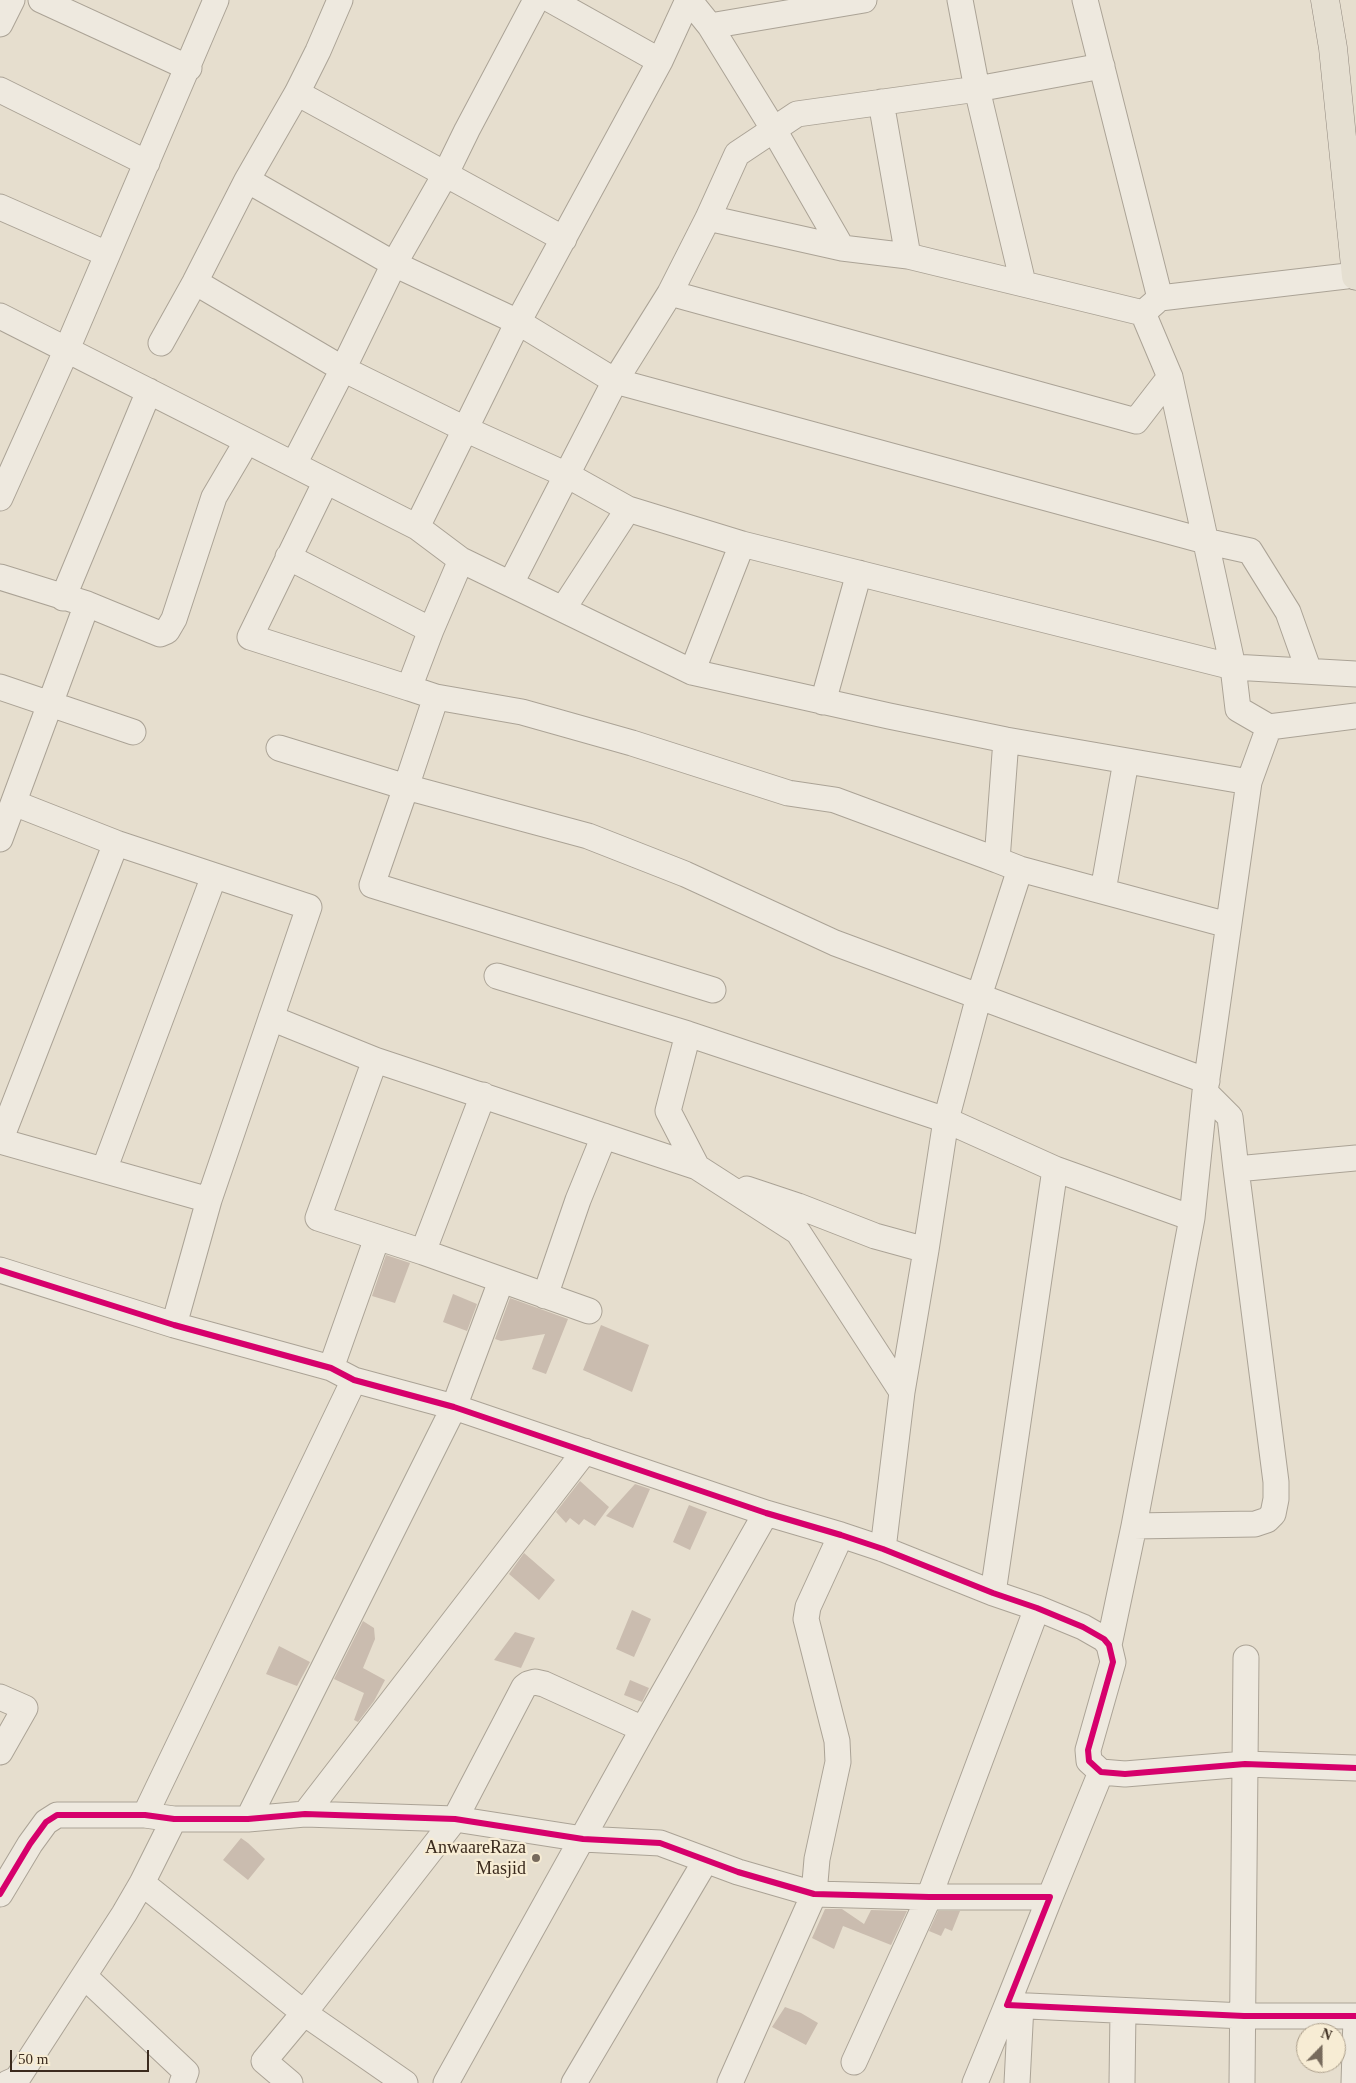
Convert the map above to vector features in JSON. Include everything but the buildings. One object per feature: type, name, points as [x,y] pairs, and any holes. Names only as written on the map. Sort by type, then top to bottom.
[{"type":"main road","points":[[1325,0],[1354,241],[1356,275]]},
{"type":"street","points":[[0,24],[12,0]]},
{"type":"street","points":[[40,0],[189,68]]},
{"type":"street","points":[[0,498],[189,68],[216,0]]},
{"type":"street","points":[[161,343],[195,282],[247,180],[297,93],[340,0]]},
{"type":"street","points":[[294,464],[394,264],[446,173],[536,0]]},
{"type":"street","points":[[551,0],[660,61]]},
{"type":"street","points":[[417,527],[518,322],[660,61],[688,0],[710,26],[774,130],[842,248]]},
{"type":"street","points":[[710,26],[864,0]]},
{"type":"street","points":[[960,0],[978,88],[1023,283]]},
{"type":"street","points":[[1085,0],[1102,66],[1151,305],[1170,377],[1234,667],[1238,709],[1269,727],[1356,716]]},
{"type":"street","points":[[511,583],[616,381],[670,293],[708,218],[737,154],[798,114],[978,88],[1102,66]]},
{"type":"street","points":[[0,90],[147,163]]},
{"type":"street","points":[[297,93],[564,239]]},
{"type":"street","points":[[881,102],[908,256]]},
{"type":"street","points":[[247,180],[394,264],[518,322],[616,381],[1205,541],[1250,551],[1288,612],[1308,671]]},
{"type":"street","points":[[0,207],[107,254]]},
{"type":"street","points":[[708,218],[842,248],[908,256],[1023,283],[1151,305],[1356,275]]},
{"type":"street","points":[[195,282],[343,369],[465,429],[567,475],[628,509],[742,544],[1234,667],[1356,674]]},
{"type":"street","points":[[670,293],[1136,421],[1170,377]]},
{"type":"street","points":[[0,316],[417,527],[461,560],[692,672],[823,702],[1006,740],[1249,782]]},
{"type":"street","points":[[63,598],[149,391]]},
{"type":"street","points":[[0,577],[87,604],[160,634],[167,631],[171,626],[214,497],[247,441]]},
{"type":"street","points":[[326,481],[250,637],[436,697],[522,712],[632,743],[788,793],[835,800],[1008,864],[1228,925]]},
{"type":"street","points":[[563,608],[628,509]]},
{"type":"street","points":[[692,672],[742,544]]},
{"type":"street","points":[[288,558],[431,630]]},
{"type":"street","points":[[409,688],[461,560]]},
{"type":"street","points":[[823,702],[859,573]]},
{"type":"street","points":[[0,839],[87,604]]},
{"type":"street","points":[[0,687],[133,732]]},
{"type":"street","points":[[436,697],[372,885],[713,990]]},
{"type":"street","points":[[1269,727],[1249,782],[1206,1087],[1192,1218],[1134,1526],[1109,1645],[1113,1662],[1088,1750],[1088,1761],[1101,1772],[1125,1774],[1246,1764],[1356,1768]]},
{"type":"street","points":[[883,1549],[902,1392],[946,1120],[979,996],[1008,864],[1006,740]]},
{"type":"street","points":[[279,748],[406,786],[588,836],[685,874],[835,943],[979,996],[1206,1087],[1230,1117],[1276,1482],[1276,1498],[1273,1514],[1267,1520],[1255,1524],[1134,1526]]},
{"type":"street","points":[[1103,891],[1126,761]]},
{"type":"street","points":[[14,803],[116,843],[309,907],[209,1200],[174,1325]]},
{"type":"street","points":[[116,843],[0,1141],[209,1200]]},
{"type":"street","points":[[104,1170],[214,876]]},
{"type":"street","points":[[497,976],[688,1034],[946,1120],[1055,1169],[1192,1218]]},
{"type":"street","points":[[271,1018],[375,1060],[697,1167],[721,1181],[798,1232],[902,1392]]},
{"type":"street","points":[[688,1034],[668,1111],[697,1167]]},
{"type":"street","points":[[375,1060],[318,1218],[423,1252],[589,1311]]},
{"type":"street","points":[[423,1252],[483,1095]]},
{"type":"street","points":[[545,1296],[578,1200],[604,1136]]},
{"type":"street","points":[[1236,1169],[1356,1158]]},
{"type":"street","points":[[993,1593],[1055,1169]]},
{"type":"street","points":[[721,1181],[763,1193],[875,1236],[926,1250]]},
{"type":"street","points":[[331,1368],[377,1238]]},
{"type":"street","points":[[0,1270],[174,1325],[331,1368],[354,1380],[454,1408],[766,1513],[883,1549],[1083,1627],[1104,1639],[1109,1645]]},
{"type":"street","points":[[248,1819],[454,1408],[501,1281]]},
{"type":"street","points":[[145,1815],[354,1380]]},
{"type":"street","points":[[305,1814],[586,1451]]},
{"type":"street","points":[[446,2083],[583,1840],[643,1729],[766,1513]]},
{"type":"street","points":[[737,2081],[814,1894],[817,1859],[838,1762],[837,1741],[806,1618],[808,1607],[841,1535]]},
{"type":"street","points":[[854,2062],[929,1898],[1037,1608]]},
{"type":"street","points":[[1242,2083],[1246,1658]]},
{"type":"street","points":[[290,2083],[264,2061],[304,2013],[455,1819],[524,1687],[536,1682],[544,1684],[643,1729]]},
{"type":"street","points":[[0,1698],[25,1708],[0,1752]]},
{"type":"street","points":[[976,2083],[1014,2005],[1050,1897],[1101,1772]]},
{"type":"street","points":[[0,1894],[30,1844],[46,1822],[57,1815],[145,1815],[174,1818],[248,1819],[305,1814],[455,1819],[583,1840],[660,1843],[706,1860],[814,1894],[929,1898],[1050,1897]]},
{"type":"street","points":[[17,2082],[142,1883],[174,1818]]},
{"type":"street","points":[[574,2083],[706,1860]]},
{"type":"street","points":[[142,1883],[304,2013],[405,2083]]},
{"type":"street","points":[[84,1976],[186,2072],[182,2083]]},
{"type":"street","points":[[1014,2005],[1244,2016],[1356,2017],[1354,2083]]},
{"type":"street","points":[[1014,2005],[1017,2083]]},
{"type":"street","points":[[1122,2083],[1123,2011]]},
{"type":"cycle path","points":[[0,1270],[174,1325],[331,1368],[354,1380],[454,1407],[766,1513],[883,1549],[1083,1627],[1104,1639],[1109,1645],[1113,1662],[1088,1750],[1089,1761],[1101,1772],[1125,1774],[1245,1764],[1356,1768]]},
{"type":"cycle path","points":[[0,1894],[30,1844],[46,1822],[57,1815],[145,1815],[174,1819],[248,1819],[305,1814],[455,1819],[583,1839],[660,1843],[738,1872],[814,1894],[929,1897],[1050,1897],[1007,2005],[1244,2016],[1356,2016]]},
{"type":"place","name":"AnwaareRaza Masjid","points":[[536,1858]]}]
